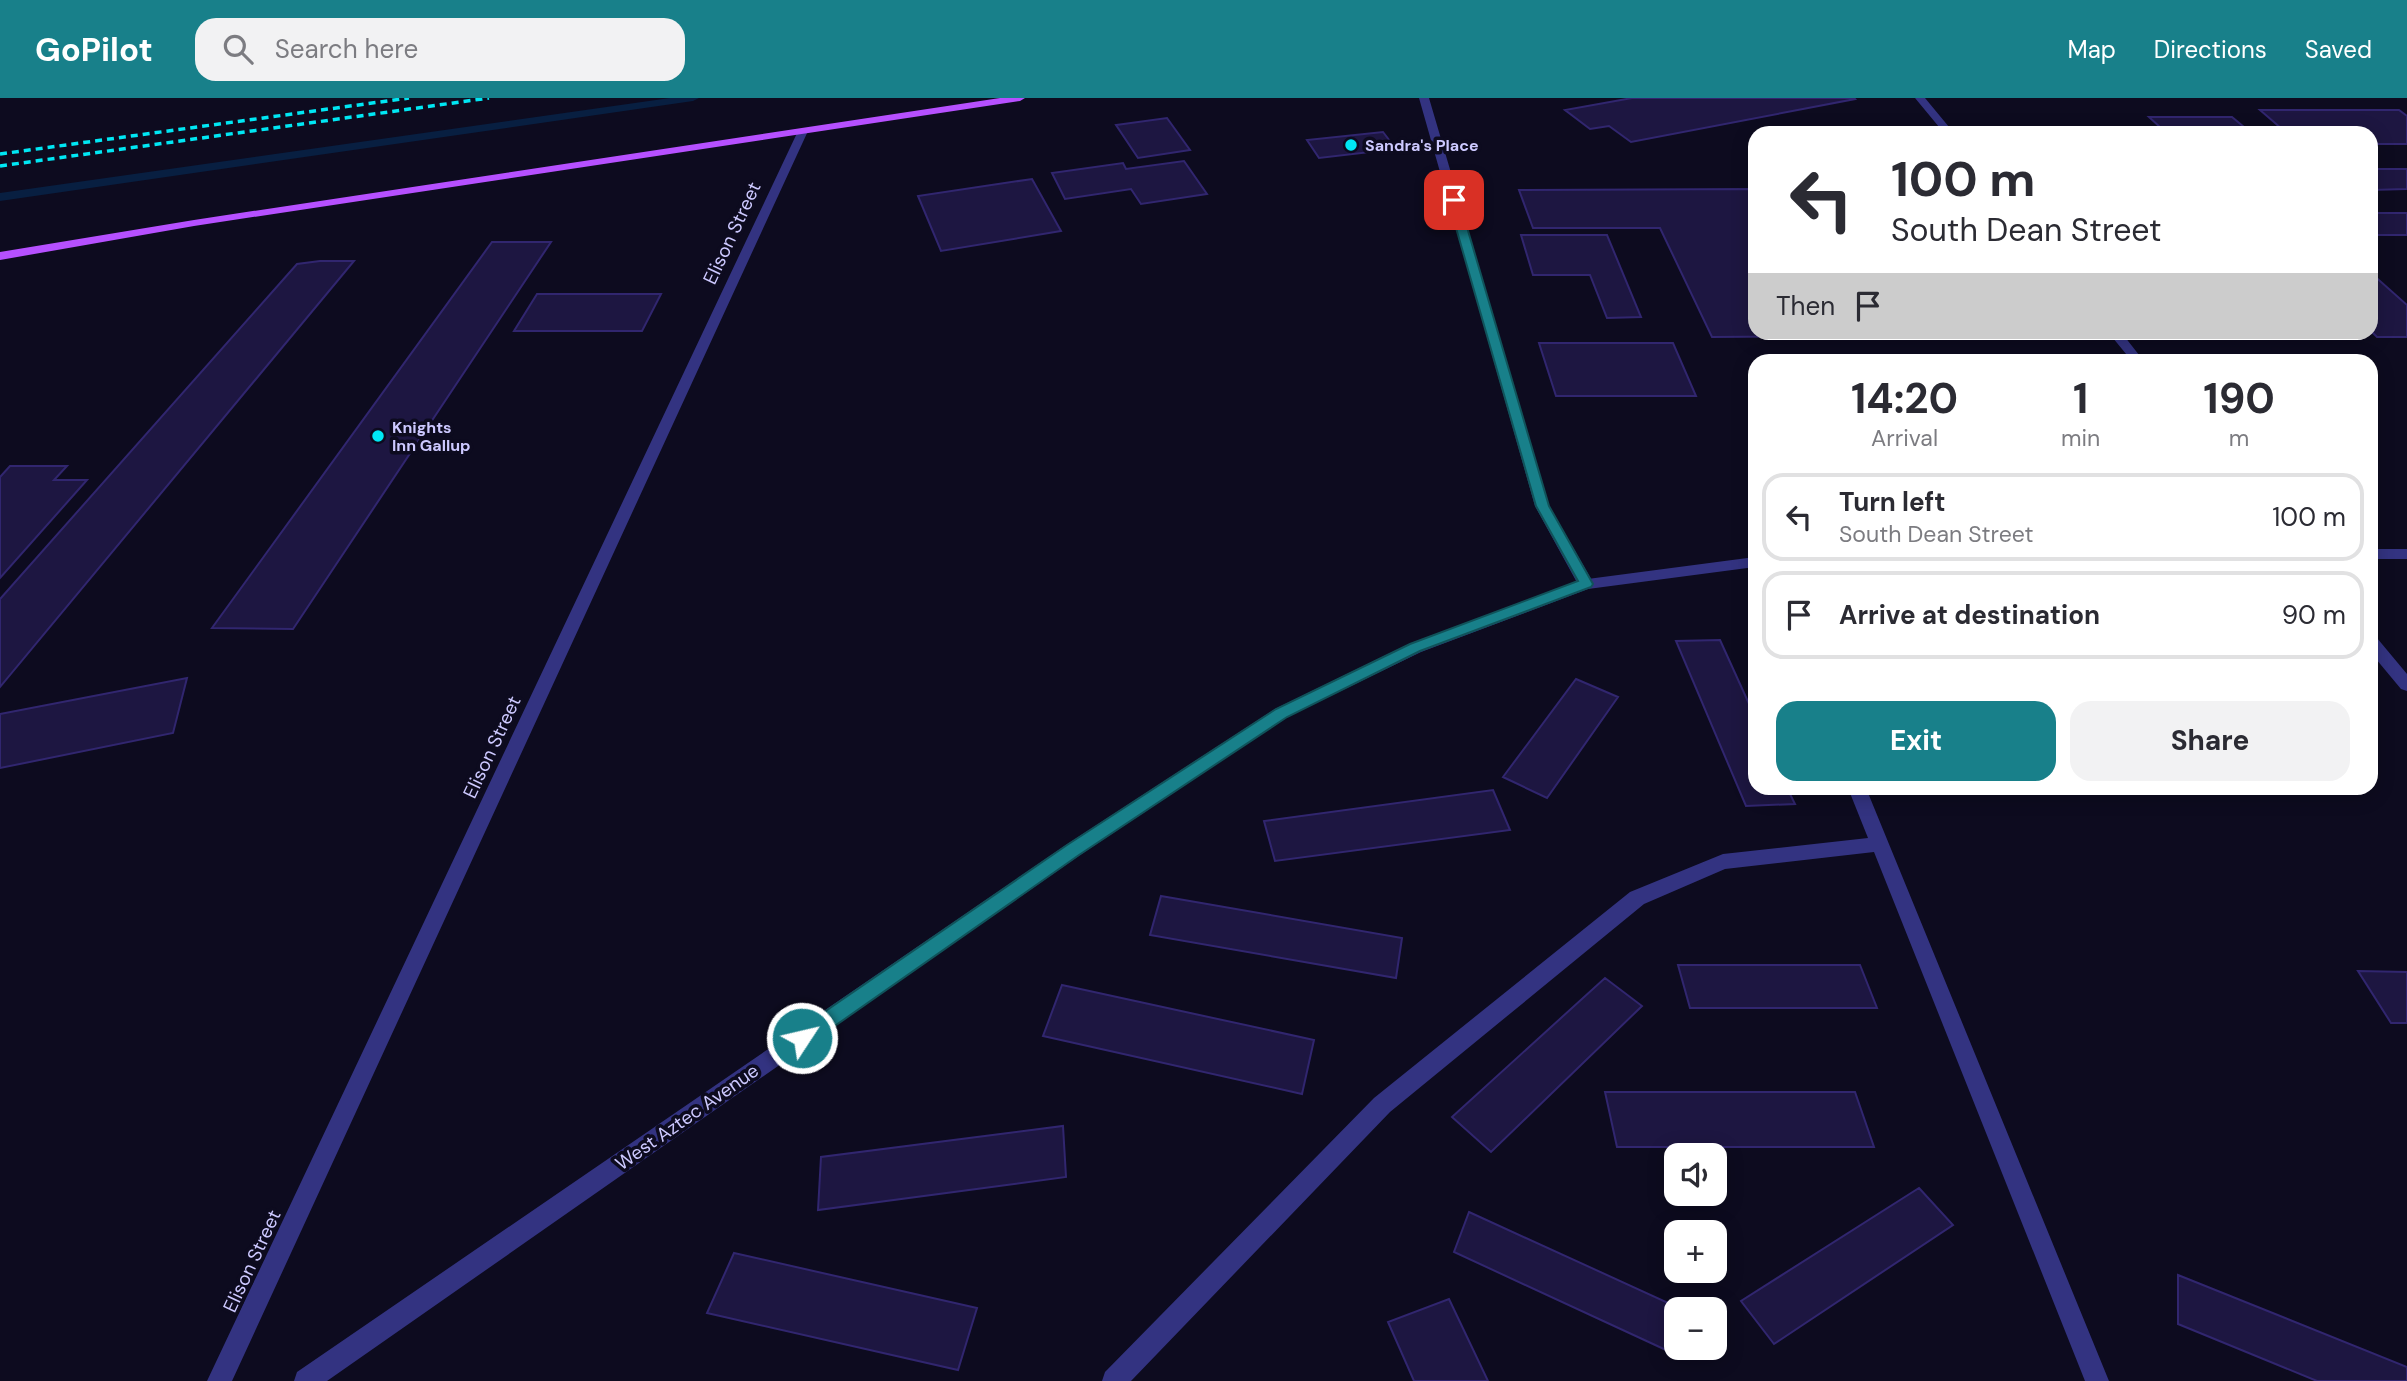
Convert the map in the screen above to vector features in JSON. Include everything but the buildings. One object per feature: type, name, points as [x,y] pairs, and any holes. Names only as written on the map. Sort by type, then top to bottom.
[{"type":"main road","points":[[0,256],[194,223],[1020,98]]},
{"type":"street","points":[[1424,98],[1542,506],[1586,584]]},
{"type":"street","points":[[1920,98],[1943,126]]},
{"type":"street","name":"Elison Street","points":[[219,1381],[803,131]]},
{"type":"street","points":[[2121,340],[2132,354]]},
{"type":"street","points":[[2378,554],[2407,554]]},
{"type":"street","name":"West Aztec Avenue","points":[[306,1381],[1073,850],[1281,713],[1415,648],[1586,584],[1748,563]]},
{"type":"street","points":[[2378,650],[2407,685]]},
{"type":"street","points":[[1860,795],[2097,1381]]},
{"type":"street","points":[[1114,1381],[1382,1105],[1637,898],[1723,862],[1880,844]]},
{"type":"waterway","points":[[0,197],[693,98]]},
{"type":"railway","points":[[0,154],[409,98]]},
{"type":"railway","points":[[0,166],[489,98]]},
{"type":"place","name":"Sandra's Place","points":[[1351,145]]},
{"type":"place","name":"Knights Inn Gallup","points":[[378,436]]},
{"type":"route","points":[[802,1038],[1073,850],[1281,713],[1415,648],[1586,584],[1542,506],[1454,200]]}]
